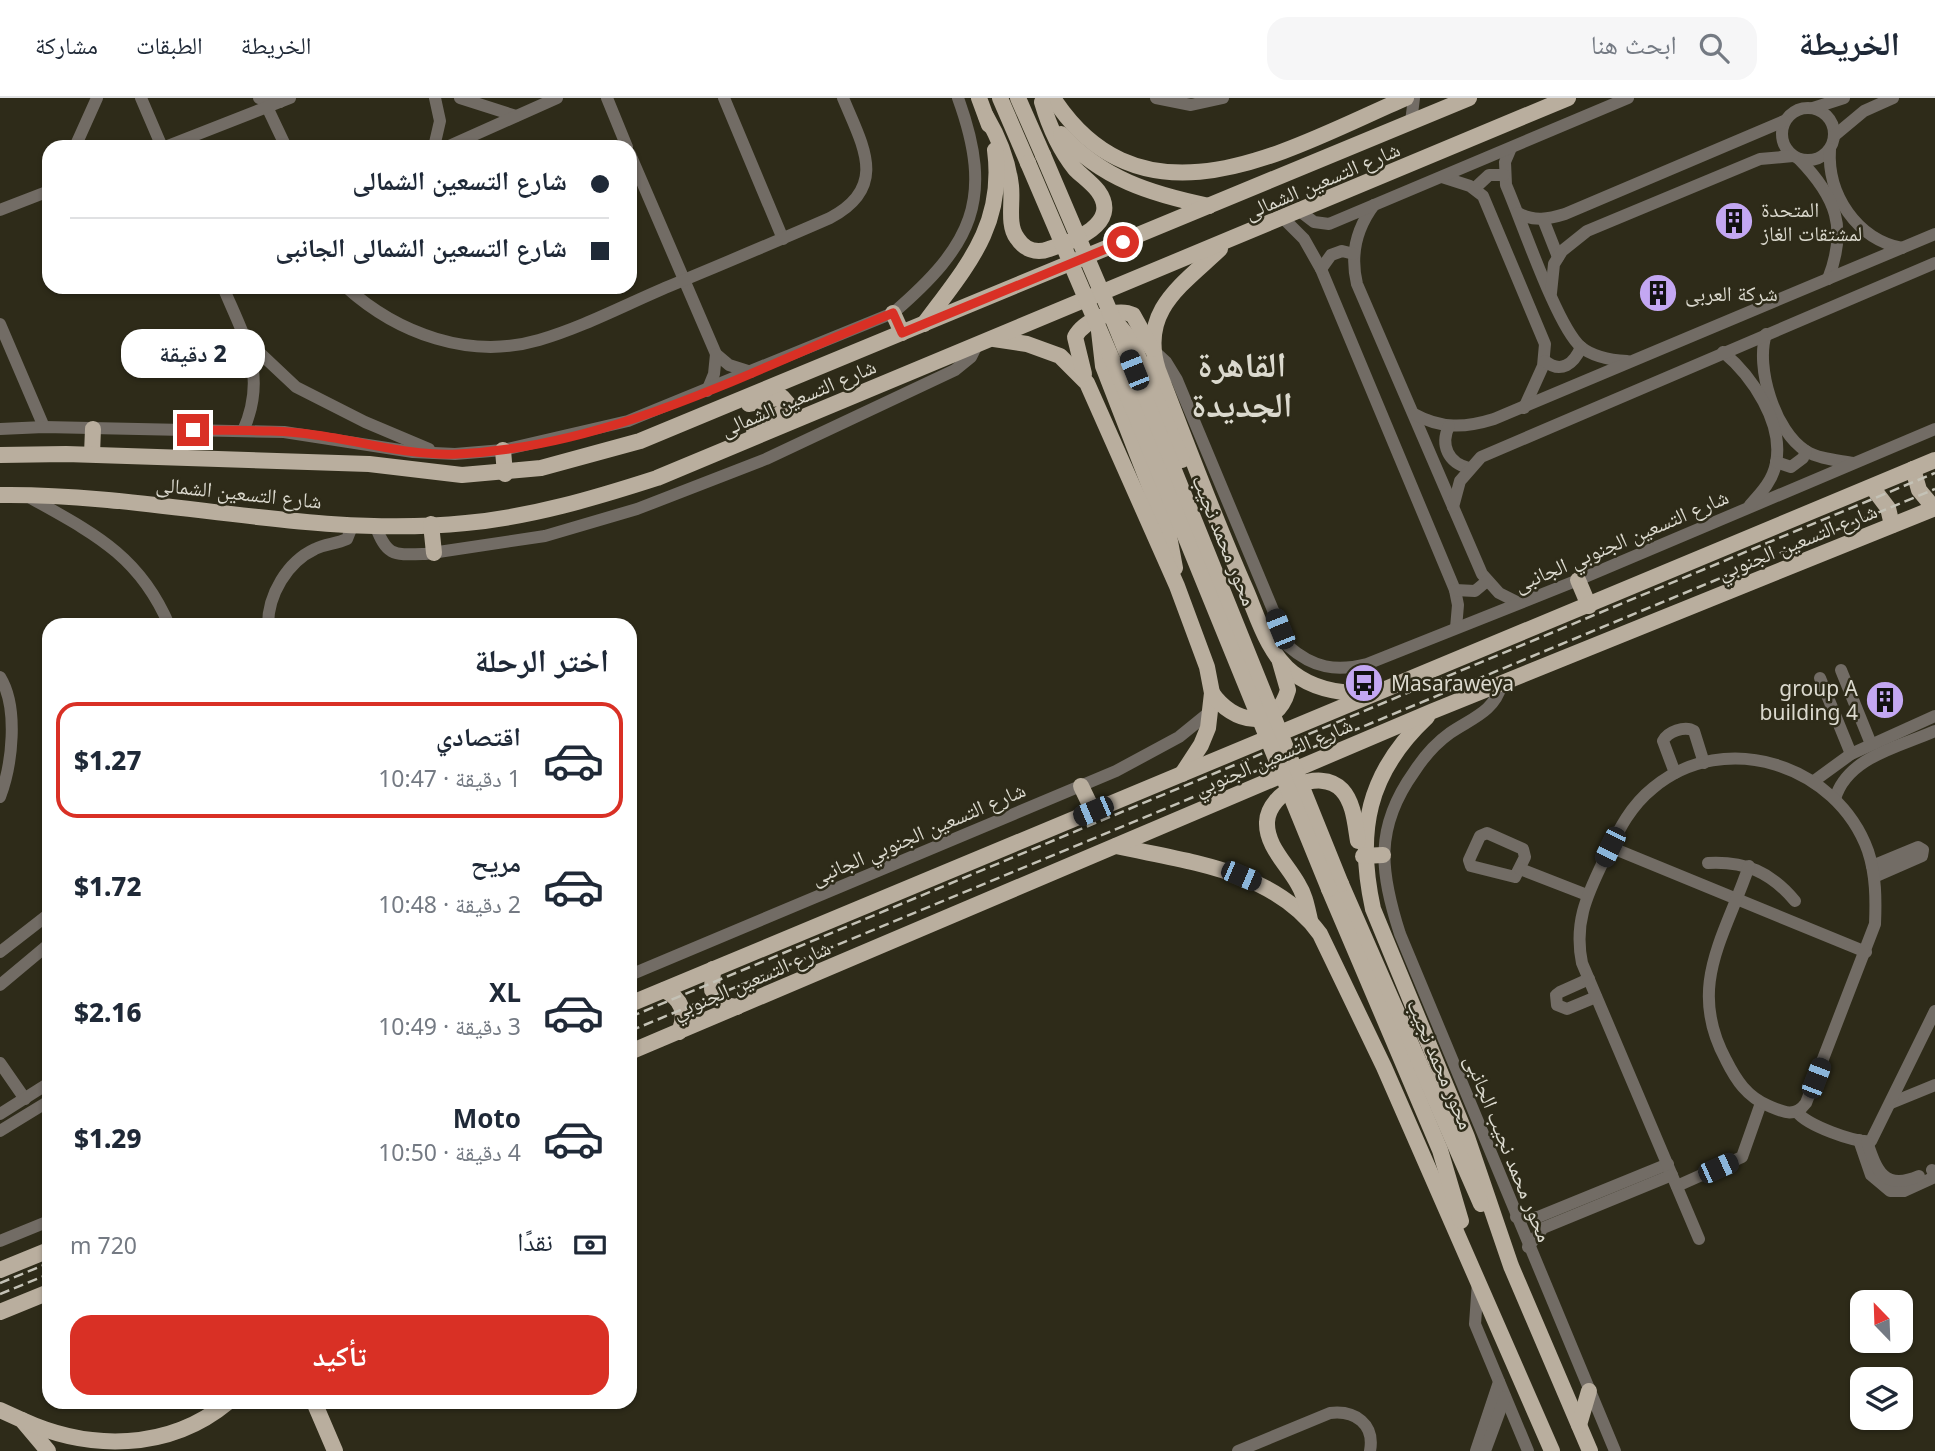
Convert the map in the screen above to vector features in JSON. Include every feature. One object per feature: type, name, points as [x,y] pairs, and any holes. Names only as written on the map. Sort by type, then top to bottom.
[{"type":"main road","points":[[923,325],[971,262],[991,219],[997,165],[979,98]]},
{"type":"main road","name":"محور محمد نجيب","points":[[1000,98],[1028,163],[1106,322]]},
{"type":"main road","name":"محور محمد نجيب","points":[[1018,98],[1440,1150],[1477,1274]]},
{"type":"main road","points":[[1045,99],[1079,130],[1116,156],[1153,170],[1193,174],[1247,164],[1406,98]]},
{"type":"main road","name":"شارع التسعين الشمالى","points":[[0,455],[92,454],[374,464],[463,475],[505,474],[580,460],[640,441],[1469,98]]},
{"type":"main road","name":"شارع التسعين الشمالى","points":[[0,495],[114,499],[279,519],[375,525],[465,523],[538,512],[598,497],[657,478],[1301,212],[1568,98]]},
{"type":"main road","points":[[986,116],[998,136],[1008,168],[1014,234],[1022,245],[1033,251],[1046,251],[1089,233],[1098,225],[1103,202],[1099,191],[1075,168],[1062,149],[1045,99]]},
{"type":"main road","points":[[1045,99],[1064,137],[1078,152],[1103,171],[1132,186],[1209,206]]},
{"type":"main road","points":[[1152,349],[1156,320],[1162,308],[1227,242]]},
{"type":"main road","points":[[1179,777],[1201,745],[1211,711],[1212,693],[1207,667],[1177,586],[1087,383],[1074,344],[1079,329],[1118,311],[1126,312],[1138,322],[1152,349],[1234,562],[1280,660],[1288,690],[1279,708],[1268,715],[1244,719],[1231,714],[1212,693]]},
{"type":"main road","points":[[893,313],[902,333]]},
{"type":"main road","points":[[1106,322],[1131,340],[1200,502],[1234,562]]},
{"type":"main road","points":[[1106,322],[1103,366],[1169,536],[1177,586]]},
{"type":"main road","points":[[984,342],[1027,344],[1060,356],[1087,383]]},
{"type":"main road","points":[[723,407],[782,397],[788,401],[786,410],[762,424],[736,445]]},
{"type":"main road","points":[[92,454],[93,429]]},
{"type":"main road","points":[[503,450],[505,474]]},
{"type":"main road","name":"شارع التسعين الجنوبي","points":[[637,1000],[1179,777],[1935,460]]},
{"type":"main road","points":[[1913,469],[1919,491],[1935,508]]},
{"type":"main road","points":[[1872,486],[1888,508],[1892,525]]},
{"type":"main road","name":"شارع التسعين الجنوبي","points":[[637,1049],[1433,711],[1935,508]]},
{"type":"main road","points":[[431,524],[434,553]]},
{"type":"main road","points":[[1578,580],[1589,606]]},
{"type":"main road","points":[[1280,660],[1307,683],[1324,689],[1355,694],[1379,693]]},
{"type":"main road","name":"محور محمد نجيب","points":[[1433,711],[1390,760],[1378,783],[1364,832],[1363,856],[1373,909],[1467,1137],[1511,1266]]},
{"type":"main road","points":[[1310,920],[1300,886],[1272,845],[1268,833],[1267,819],[1279,796],[1308,782],[1324,780],[1339,787],[1351,804],[1363,856],[1384,855]]},
{"type":"main road","points":[[1081,786],[1093,811]]},
{"type":"main road","name":"محور محمد نجيب","points":[[1116,846],[1241,876],[1270,890],[1310,920],[1320,934],[1384,1067],[1477,1274],[1552,1451]]},
{"type":"main road","name":"محور محمد نجيب","points":[[1335,886],[1511,1266],[1590,1451]]},
{"type":"main road","points":[[713,969],[712,990],[726,1005],[737,1007]]},
{"type":"main road","points":[[664,990],[673,994],[684,1012],[679,1031]]},
{"type":"main road","points":[[0,1270],[42,1253]]},
{"type":"main road","points":[[0,1312],[42,1295]]},
{"type":"main road","points":[[1579,1425],[1588,1391]]},
{"type":"main road","points":[[0,1410],[22,1420],[49,1444],[135,1442],[188,1427],[217,1409]]},
{"type":"main road","points":[[317,1409],[335,1451]]},
{"type":"street","points":[[78,140],[97,98]]},
{"type":"street","points":[[141,98],[160,140]]},
{"type":"street","points":[[435,98],[440,121],[436,140]]},
{"type":"street","points":[[460,98],[516,116]]},
{"type":"street","points":[[463,140],[557,98]]},
{"type":"street","points":[[607,98],[624,140]]},
{"type":"street","points":[[724,98],[783,239]]},
{"type":"street","points":[[355,294],[389,320],[410,331],[455,344],[508,346],[566,330],[783,239],[852,205],[866,178],[866,153],[843,98]]},
{"type":"street","points":[[0,429],[44,427],[301,433],[393,449],[443,454],[503,450],[628,421],[893,313],[945,265],[961,240],[972,213],[974,154],[958,98]]},
{"type":"street","points":[[1156,98],[1191,105],[1223,98]]},
{"type":"street","points":[[1411,122],[1414,98]]},
{"type":"street","points":[[1301,212],[1314,222],[1329,224],[1628,98]]},
{"type":"street","points":[[1518,214],[1527,218],[1543,219],[1565,214],[1784,121],[1797,110],[1844,98]]},
{"type":"street","points":[[1894,98],[1864,111],[1834,136],[1829,149],[1835,184],[1853,221],[1869,237],[1903,248]]},
{"type":"street","points":[[179,140],[263,103],[285,100]]},
{"type":"street","points":[[263,103],[282,140]]},
{"type":"street","points":[[1813,108],[1831,121],[1834,136]]},
{"type":"street","points":[[1784,121],[1782,140],[1824,188],[1836,215],[1838,247],[1828,279]]},
{"type":"street","points":[[1511,148],[1505,162],[1504,175],[1562,320],[1581,347],[1614,360],[1631,362]]},
{"type":"street","points":[[1551,293],[1551,276],[1558,257],[1573,240],[1587,231],[1760,159],[1816,159],[1829,149]]},
{"type":"street","points":[[637,171],[682,281],[716,354],[729,365],[751,372]]},
{"type":"street","points":[[1475,188],[1489,175],[1504,175]]},
{"type":"street","points":[[1442,177],[1475,188],[1486,201],[1545,344],[1545,361],[1524,408]]},
{"type":"street","points":[[637,187],[643,185]]},
{"type":"street","points":[[0,210],[42,192]]},
{"type":"street","points":[[1374,205],[1360,228],[1354,254],[1357,284],[1487,581],[1507,599],[1519,603]]},
{"type":"street","points":[[1284,219],[1304,239],[1321,269],[1455,590],[1458,605],[1456,628]]},
{"type":"street","points":[[1543,219],[1558,257]]},
{"type":"street","points":[[1414,414],[1449,426],[1472,425],[1524,408],[1935,234]]},
{"type":"street","points":[[1321,269],[1331,255],[1342,251],[1354,254]]},
{"type":"street","points":[[1453,507],[1456,489],[1469,468],[1480,457],[1935,263]]},
{"type":"street","points":[[226,294],[245,339],[255,376],[255,395],[243,431]]},
{"type":"street","points":[[0,324],[44,427]]},
{"type":"street","points":[[1766,334],[1762,351],[1764,379],[1788,433],[1806,451],[1853,463]]},
{"type":"street","points":[[245,339],[296,387],[365,422],[443,454]]},
{"type":"street","points":[[375,525],[389,552],[400,555],[434,553],[571,530],[702,486],[955,370],[984,342]]},
{"type":"street","points":[[1545,361],[1555,367],[1567,366],[1577,358],[1581,347]]},
{"type":"street","name":"شارع التسعين الجنوبي الجانبى","points":[[1152,349],[1166,362],[1177,380],[1288,646],[1302,659],[1334,669],[1367,664],[1578,580],[1935,429]]},
{"type":"street","points":[[1723,352],[1740,366],[1756,388],[1773,429],[1776,462],[1766,487],[1747,508]]},
{"type":"street","points":[[707,390],[714,374],[716,354]]},
{"type":"street","points":[[1449,426],[1445,436],[1447,453],[1454,461],[1469,468]]},
{"type":"street","points":[[1776,462],[1783,466],[1798,464],[1806,451]]},
{"type":"street","points":[[24,495],[116,551],[155,593],[166,618]]},
{"type":"street","points":[[269,618],[272,596],[281,580],[315,548],[346,539],[354,524]]},
{"type":"street","points":[[1455,590],[1475,591],[1487,581]]},
{"type":"street","points":[[1841,670],[1871,744]]},
{"type":"street","points":[[0,677],[9,702],[11,721],[0,797]]},
{"type":"street","points":[[1820,678],[1851,754]]},
{"type":"street","points":[[1384,855],[1389,817],[1402,789],[1422,760],[1447,734],[1492,706],[1502,684]]},
{"type":"street","name":"شارع التسعين الجنوبي الجانبى","points":[[637,972],[1081,786],[1179,737],[1211,711]]},
{"type":"street","points":[[1835,799],[1843,779],[1859,764],[1909,735],[1935,716]]},
{"type":"street","points":[[1675,773],[1662,741],[1667,735],[1686,728],[1694,731],[1704,762]]},
{"type":"street","points":[[1814,781],[1851,754],[1871,744],[1935,731]]},
{"type":"street","points":[[1699,1239],[1589,979],[1579,946],[1581,912],[1625,817],[1654,787],[1675,773],[1704,762],[1727,759],[1761,761],[1794,770],[1814,781],[1835,799],[1859,832],[1873,872],[1875,925],[1806,1103],[1797,1112],[1786,1114],[1761,1103],[1740,1084],[1722,1054],[1706,995],[1709,976],[1749,866]]},
{"type":"street","points":[[1487,833],[1521,846],[1525,857],[1520,869],[1510,878],[1473,868],[1469,860],[1480,836],[1487,833]]},
{"type":"street","points":[[1610,847],[1866,951]]},
{"type":"street","name":"محور محمد نجيب الجانبى","points":[[1384,855],[1388,898],[1400,934],[1615,1451]]},
{"type":"street","points":[[1708,863],[1749,866],[1782,886],[1794,901]]},
{"type":"street","points":[[1520,869],[1587,895]]},
{"type":"street","points":[[0,953],[42,920]]},
{"type":"street","points":[[0,985],[42,950]]},
{"type":"street","points":[[1589,979],[1560,992],[1556,1000],[1558,1005],[1567,1009],[1597,997]]},
{"type":"street","points":[[1797,1112],[1809,1123],[1863,1141],[1874,1138],[1935,1012]]},
{"type":"street","points":[[1929,1024],[1935,1039]]},
{"type":"street","points":[[0,1063],[24,1099]]},
{"type":"street","points":[[1891,1103],[1935,1085]]},
{"type":"street","points":[[0,1114],[42,1087]]},
{"type":"street","points":[[1516,1217],[1531,1220],[1559,1215],[1615,1192],[1742,1157],[1761,1103]]},
{"type":"street","points":[[0,1131],[42,1105]]},
{"type":"street","points":[[1863,1141],[1878,1170],[1889,1180],[1899,1182],[1934,1172]]},
{"type":"street","points":[[1528,1247],[1536,1233],[1559,1215]]},
{"type":"street","points":[[0,1241],[42,1224]]},
{"type":"street","points":[[1477,1274],[1475,1322],[1528,1451]]},
{"type":"street","points":[[1476,1451],[1499,1382]]},
{"type":"street","points":[[1485,1451],[1505,1397]]},
{"type":"street","points":[[1238,1451],[1330,1413],[1343,1412],[1355,1415],[1365,1424],[1371,1435],[1370,1451]]},
{"type":"railway","points":[[637,1014],[1935,473]]},
{"type":"railway","points":[[637,1028],[1935,489]]},
{"type":"railway","points":[[0,1283],[42,1266]]},
{"type":"railway","points":[[0,1294],[42,1277]]},
{"type":"place","name":"المتحدة لمشتقات الغاز","points":[[1734,221]]},
{"type":"place","name":"شركة العربى","points":[[1658,293]]},
{"type":"place","name":"Masaraweya","points":[[1364,683]]},
{"type":"place","name":"group A building 4","points":[[1885,700]]},
{"type":"district","name":"القاهرة الجديدة","points":[[1242,383]]},
{"type":"route","points":[[193,430],[301,433],[393,449],[454,454],[503,450],[578,435],[676,404],[893,313],[902,333],[1123,242]]}]
